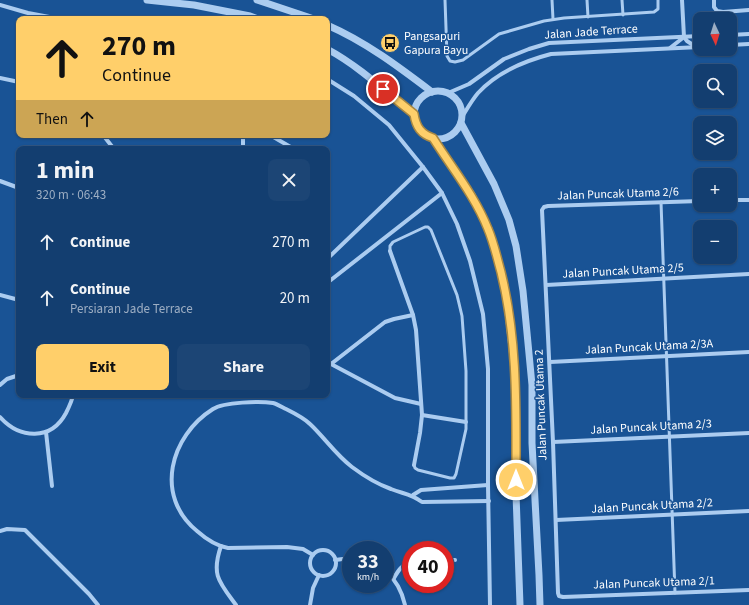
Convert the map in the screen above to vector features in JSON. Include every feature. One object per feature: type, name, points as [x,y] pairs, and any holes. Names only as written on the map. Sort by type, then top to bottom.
[{"type":"street","points":[[147,0],[194,5],[250,16]]},
{"type":"street","points":[[257,0],[305,16]]},
{"type":"street","points":[[682,0],[684,37],[687,41],[693,44]]},
{"type":"street","points":[[714,0],[714,7],[717,11],[749,10]]},
{"type":"street","points":[[0,5],[44,16]]},
{"type":"street","points":[[330,26],[347,34],[387,57],[432,92]]},
{"type":"street","points":[[737,35],[749,34]]},
{"type":"street","name":"Jalan Jade Terrace","points":[[448,93],[469,84],[504,59],[529,48],[549,43],[693,36]]},
{"type":"street","points":[[670,48],[684,37]]},
{"type":"street","points":[[737,45],[749,44]]},
{"type":"street","name":"Jalan Jade Terrace","points":[[462,120],[478,94],[491,81],[510,69],[532,59],[551,54],[693,47]]},
{"type":"street","points":[[330,51],[338,55],[414,114]]},
{"type":"street","points":[[0,78],[16,81]]},
{"type":"street","points":[[330,82],[354,96],[389,125],[423,167],[442,193],[457,224],[470,261],[483,314],[488,369],[490,605]]},
{"type":"street","points":[[462,120],[453,134],[447,138],[439,139],[425,135],[419,130],[415,123],[414,114],[420,100],[425,95],[432,92],[448,93],[459,103],[462,120],[494,184],[509,220],[516,246],[523,291],[532,385],[532,443],[540,605]]},
{"type":"street","points":[[105,138],[112,146]]},
{"type":"street","points":[[275,138],[289,146]]},
{"type":"street","points":[[433,138],[472,195],[488,228],[496,251],[506,293],[516,385],[516,494],[520,605]]},
{"type":"street","points":[[330,256],[423,167]]},
{"type":"street","points":[[0,181],[16,187]]},
{"type":"street","points":[[330,281],[442,193]]},
{"type":"street","points":[[737,200],[749,200]]},
{"type":"street","name":"Jalan Puncak Utama 2/6","points":[[542,213],[544,207],[548,206],[693,201]]},
{"type":"street","name":"Jalan Puncak Utama 2","points":[[542,213],[550,362],[559,596]]},
{"type":"street","points":[[390,252],[402,281],[413,315],[416,330],[422,415],[414,465]]},
{"type":"street","name":"Jalan Puncak Utama 2/5","points":[[546,285],[749,274]]},
{"type":"street","points":[[0,295],[16,299]]},
{"type":"street","points":[[413,315],[394,318],[385,322],[331,364],[395,398],[421,404]]},
{"type":"street","name":"Jalan Puncak Utama 2/3A","points":[[550,362],[749,352]]},
{"type":"street","points":[[0,385],[7,379],[16,376]]},
{"type":"street","points":[[0,417],[7,425],[26,433],[37,434],[46,432],[62,420],[72,398]]},
{"type":"street","points":[[313,555],[303,549],[287,547],[228,548],[221,546],[203,536],[186,523],[178,510],[172,494],[172,470],[177,450],[193,426],[214,408],[235,403],[274,403],[308,422],[351,467],[378,484],[393,490],[413,495],[422,502],[489,501]]},
{"type":"street","points":[[422,415],[466,422]]},
{"type":"street","points":[[46,432],[52,486]]},
{"type":"street","name":"Jalan Puncak Utama 2/3","points":[[553,442],[749,433]]},
{"type":"street","points":[[413,495],[421,490],[488,485]]},
{"type":"street","name":"Jalan Puncak Utama 2/2","points":[[556,520],[749,511]]},
{"type":"street","points":[[0,531],[7,529],[25,530],[89,594],[98,605]]},
{"type":"street","points":[[221,546],[216,560],[217,575],[223,587],[236,605]]},
{"type":"street","points":[[324,550],[331,553],[335,560],[334,569],[332,572],[328,575],[319,575],[315,573],[311,566],[311,558],[313,555],[316,552],[324,550]]},
{"type":"street","points":[[335,560],[342,559]]},
{"type":"street","points":[[402,567],[398,570],[394,578],[400,587],[405,605]]},
{"type":"street","points":[[310,605],[313,588],[319,575]]},
{"type":"street","points":[[539,575],[543,605]]},
{"type":"street","name":"Jalan Puncak Utama 2/1","points":[[559,596],[749,590]]},
{"type":"lane","points":[[445,0],[447,56],[450,61],[455,62],[463,60],[499,34],[553,19],[654,12],[658,9],[658,0]]},
{"type":"lane","points":[[552,0],[553,19]]},
{"type":"lane","points":[[587,0],[588,16]]},
{"type":"lane","points":[[622,0],[623,15]]},
{"type":"lane","points":[[661,202],[675,593]]},
{"type":"lane","points":[[390,252],[392,242],[428,227],[431,230],[460,306],[466,371],[466,422],[464,441],[456,474],[454,478],[450,478],[418,470],[414,465]]},
{"type":"place","name":"Pangsapuri Gapura Bayu","points":[[390,43]]},
{"type":"route","points":[[383,89],[414,114],[415,123],[419,130],[425,135],[433,138],[472,195],[488,228],[496,251],[506,293],[516,385],[516,480]]}]
